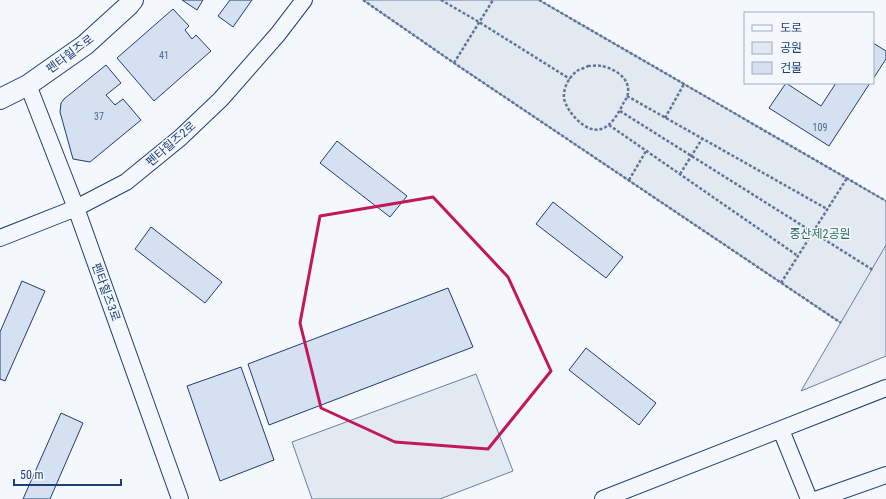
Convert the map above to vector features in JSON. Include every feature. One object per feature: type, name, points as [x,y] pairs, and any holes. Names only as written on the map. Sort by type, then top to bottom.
[{"type":"main road","name":"펜타힐즈로","points":[[0,99],[28,85],[86,45],[133,0]]},
{"type":"street","name":"펜타힐즈2로","points":[[0,238],[76,208],[126,182],[180,138],[221,99],[278,34],[304,0]]},
{"type":"street","name":"펜타힐즈3로","points":[[28,85],[76,208],[180,499]]},
{"type":"street","points":[[603,499],[886,388]]},
{"type":"street","points":[[780,430],[810,499]]},
{"type":"street","points":[[818,499],[886,475]]},
{"type":"path","points":[[363,0],[454,63],[841,323]]},
{"type":"path","points":[[441,0],[570,79]]},
{"type":"path","points":[[454,63],[493,0]]},
{"type":"path","points":[[539,0],[886,201]]},
{"type":"path","points":[[588,66],[601,66],[613,70],[623,77],[628,86],[627,96],[620,111],[609,125],[600,130],[593,130],[584,126],[569,110],[564,98],[565,89],[570,79],[577,71],[588,66]]},
{"type":"path","points":[[666,118],[684,84]]},
{"type":"path","points":[[627,96],[827,209]]},
{"type":"path","points":[[620,111],[873,270]]},
{"type":"path","points":[[609,125],[798,256]]},
{"type":"path","points":[[680,174],[702,139]]},
{"type":"path","points":[[629,180],[646,151]]},
{"type":"path","points":[[781,282],[846,178]]},
{"type":"highlighted area","points":[[433,197],[508,277],[551,371],[488,449],[395,442],[321,408],[300,323],[320,216]]},
{"type":"green space","name":"중산제2공원","points":[[363,0],[539,0],[886,201],[886,248],[841,323],[454,63]]},
{"type":"green space","points":[[476,374],[513,471],[440,499],[312,499],[292,442]]},
{"type":"shaded area","points":[[886,245],[886,356],[801,391]]},
{"type":"building","points":[[182,0],[203,0],[197,10]]},
{"type":"building","points":[[230,0],[252,0],[233,27],[218,16]]},
{"type":"building","points":[[173,9],[189,26],[185,30],[192,39],[196,35],[211,51],[154,101],[117,58]]},
{"type":"building","points":[[874,44],[886,51],[886,59],[874,77]]},
{"type":"building","points":[[106,65],[121,83],[106,95],[115,105],[123,99],[141,120],[90,162],[73,159],[60,112],[61,103]]},
{"type":"building","points":[[785,84],[821,106],[835,84],[869,84],[829,146],[769,108]]},
{"type":"building","points":[[337,141],[407,196],[390,217],[320,163]]},
{"type":"building","points":[[553,202],[623,257],[606,278],[536,224]]},
{"type":"building","points":[[151,227],[222,282],[205,303],[135,249]]},
{"type":"building","points":[[22,281],[45,291],[5,381],[0,379],[0,332]]},
{"type":"building","points":[[448,288],[473,347],[269,425],[248,364]]},
{"type":"building","points":[[586,348],[656,403],[639,425],[569,370]]},
{"type":"building","points":[[241,367],[274,460],[220,481],[187,386]]},
{"type":"building","points":[[61,413],[83,423],[50,499],[23,499]]}]
